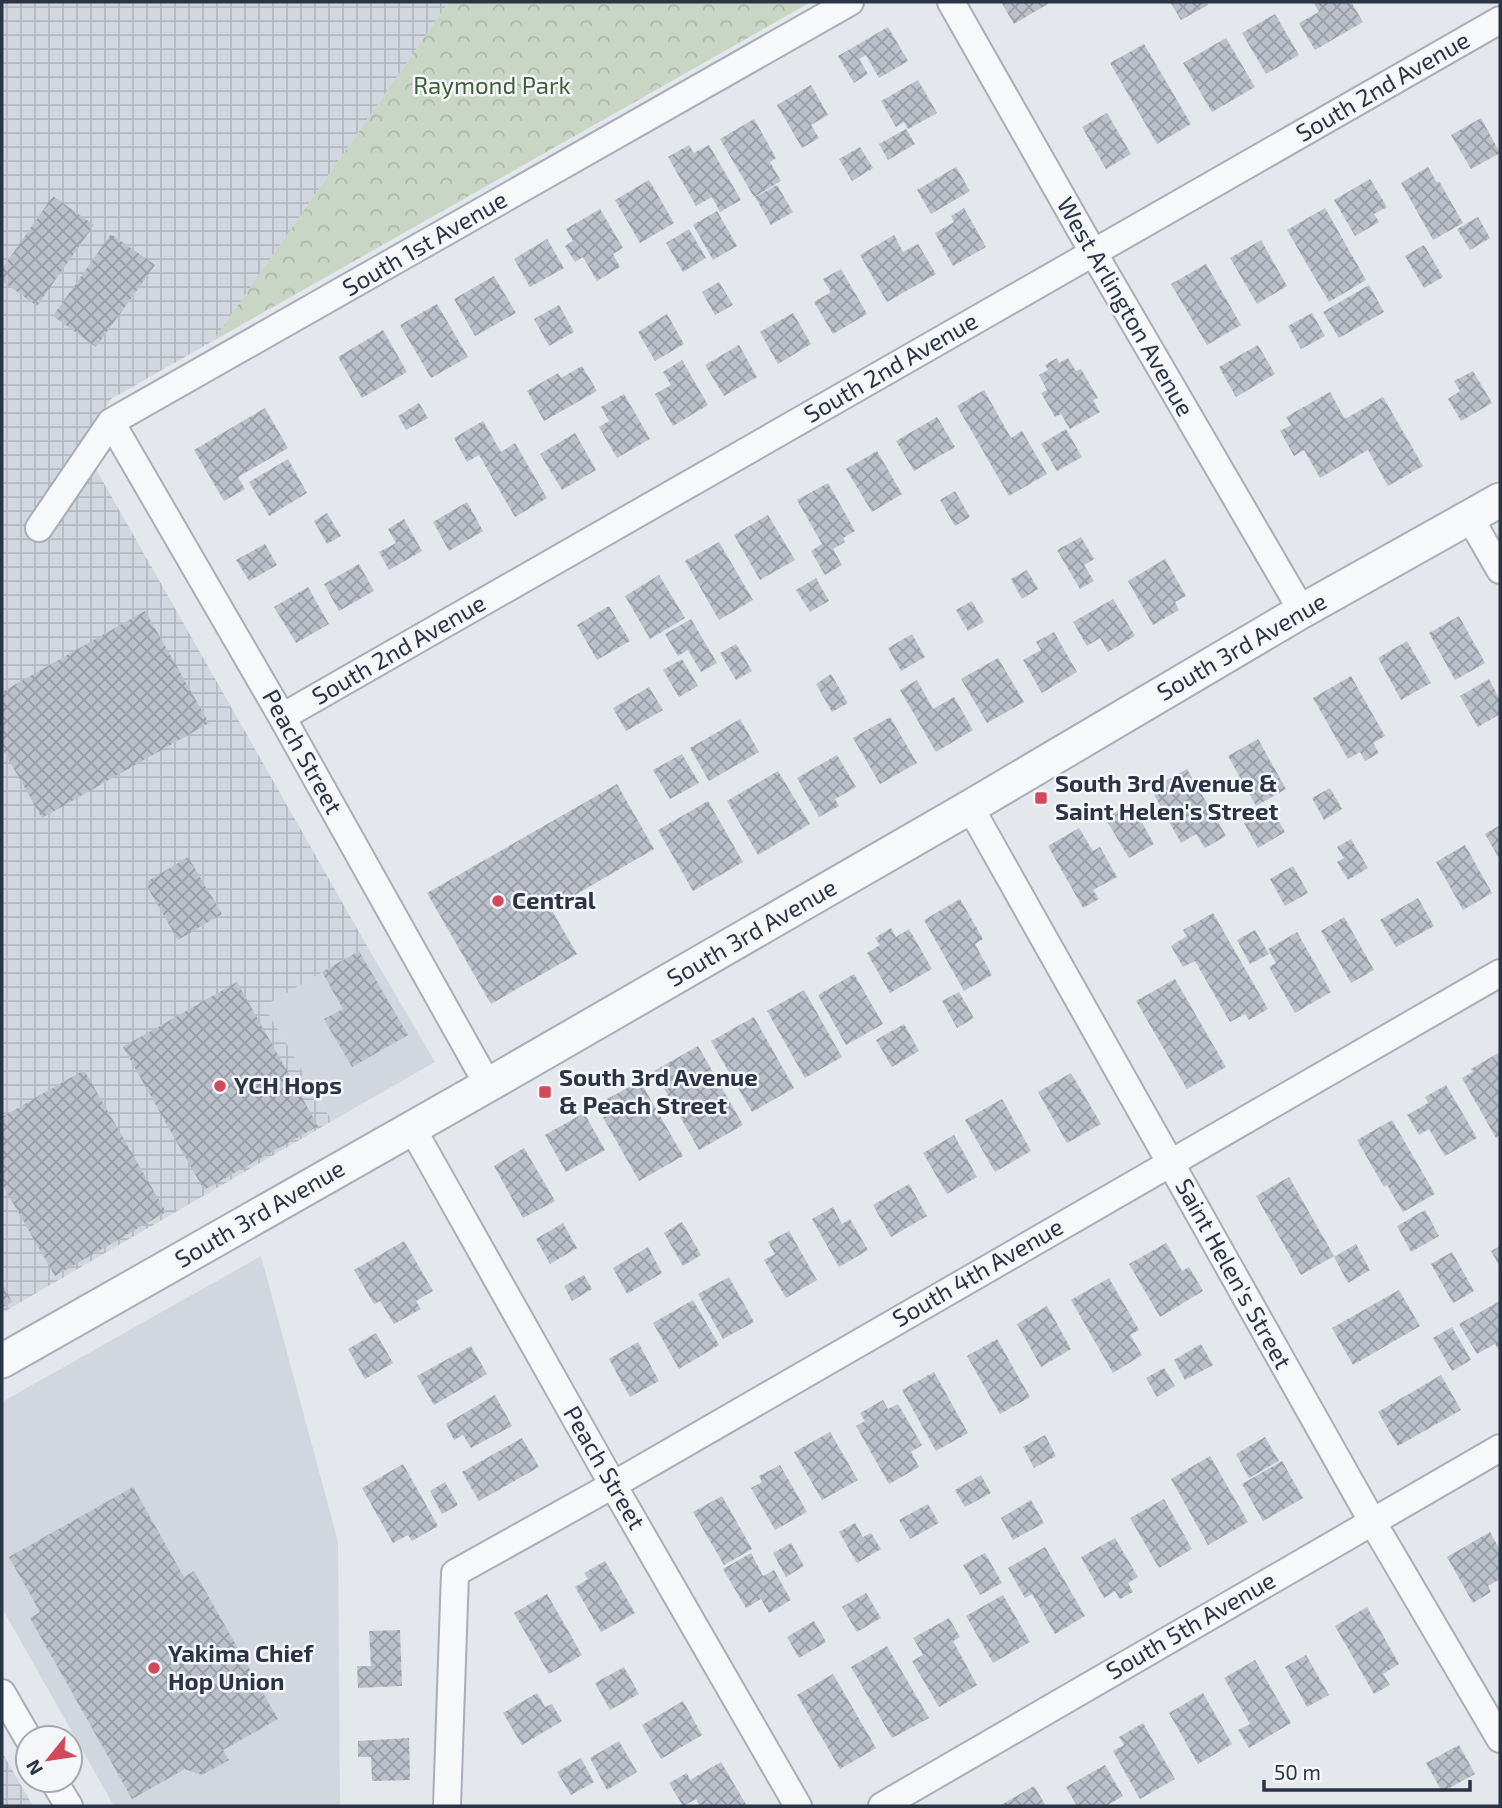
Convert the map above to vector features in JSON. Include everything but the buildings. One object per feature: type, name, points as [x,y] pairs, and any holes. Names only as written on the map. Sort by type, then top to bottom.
[{"type":"street","name":"South 1st Avenue","points":[[39,528],[111,422],[850,2]]},
{"type":"street","name":"West Arlington Avenue","points":[[951,2],[1302,611]]},
{"type":"street","name":"South 2nd Avenue","points":[[282,717],[1500,20]]},
{"type":"street","name":"Peach Street","points":[[111,422],[282,717],[488,1085]]},
{"type":"street","name":"South 3rd Avenue","points":[[2,1361],[488,1085],[970,807],[1302,611],[1500,500]]},
{"type":"street","points":[[1470,518],[1500,570]]},
{"type":"street","name":"Saint Helen's Street","points":[[970,807],[1372,1521],[1500,1739]]},
{"type":"street","name":"South 4th Avenue","points":[[447,1806],[455,1573],[1500,973]]},
{"type":"street","name":"Peach Street","points":[[412,1128],[612,1485],[798,1806]]},
{"type":"street","name":"South 5th Avenue","points":[[883,1806],[1500,1448]]},
{"type":"street","points":[[2,1693],[21,1724]]},
{"type":"shaded area","points":[[2,2],[449,2],[213,341],[111,399],[81,443],[367,946],[264,1006],[332,1121],[2,1313]]},
{"type":"shaded area","points":[[367,946],[435,1062],[332,1121],[264,1006]]},
{"type":"shaded area","points":[[261,1256],[338,1542],[340,1806],[114,1806],[84,1753],[84,1724],[68,1724],[2,1608],[2,1402]]},
{"type":"shaded area","points":[[2,1752],[14,1773],[14,1794],[26,1794],[33,1806],[2,1806]]},
{"type":"green space","name":"Raymond Park","points":[[449,2],[811,2],[213,341]]},
{"type":"place","name":"South 3rd Avenue & Saint Helen's Street","points":[[1041,798]]},
{"type":"place","name":"Central","points":[[498,901]]},
{"type":"place","name":"YCH Hops","points":[[220,1086]]},
{"type":"place","name":"South 3rd Avenue & Peach Street","points":[[545,1092]]},
{"type":"place","name":"Yakima Chief Hop Union","points":[[154,1668]]}]
